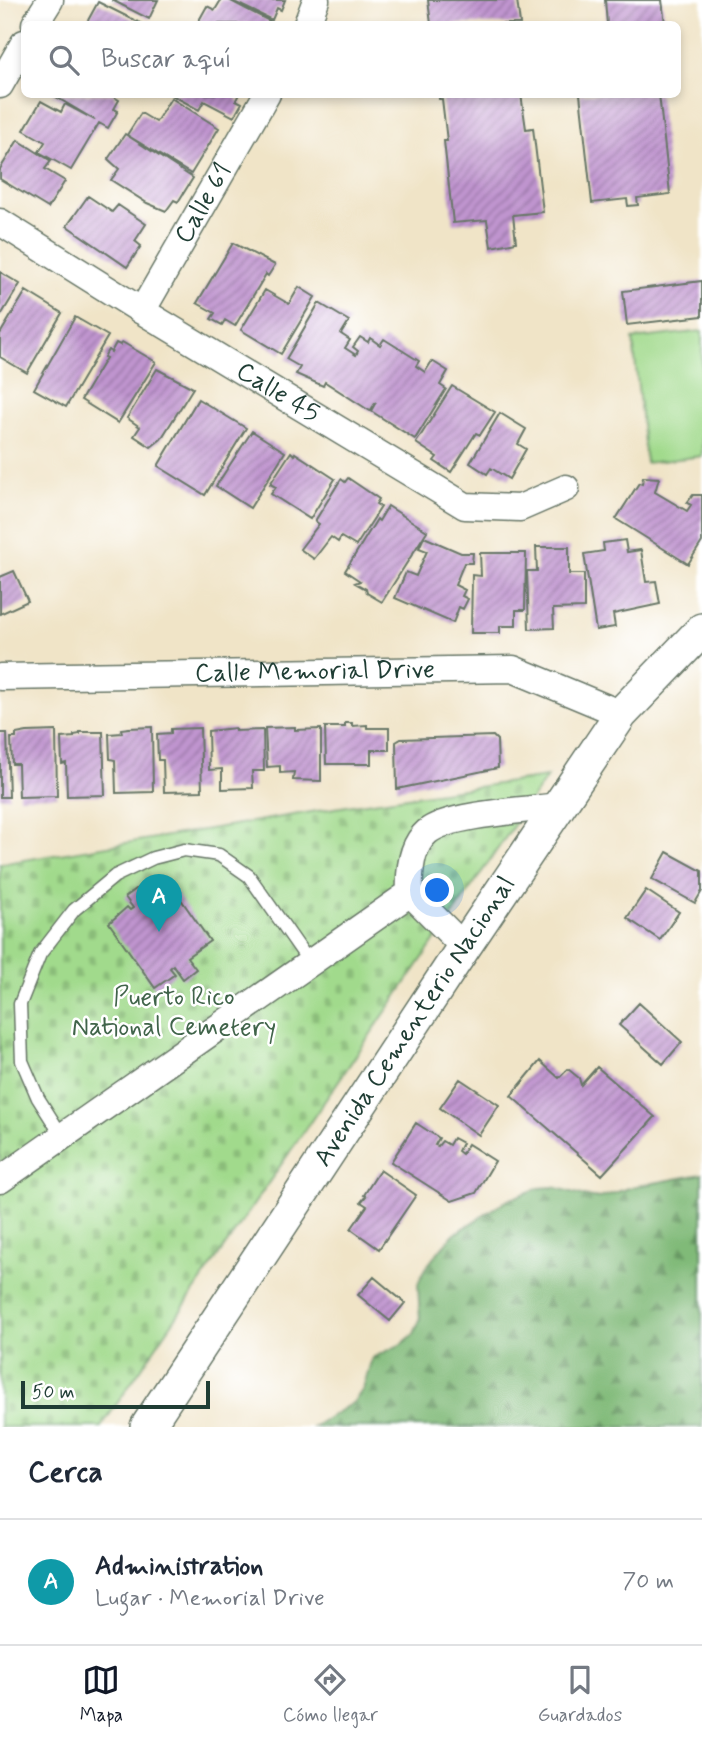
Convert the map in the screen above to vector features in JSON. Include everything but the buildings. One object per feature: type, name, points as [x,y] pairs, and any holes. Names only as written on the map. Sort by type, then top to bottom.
[{"type":"street","points":[[37,21],[50,0]]},
{"type":"street","points":[[308,21],[316,0]]},
{"type":"street","points":[[0,85],[21,48]]},
{"type":"street","name":"Calle 61","points":[[142,311],[265,98]]},
{"type":"street","name":"Calle 45","points":[[0,222],[465,506],[520,508],[566,488]]},
{"type":"street","name":"Avenida Cementerio Nacional","points":[[147,1427],[621,714],[702,630]]},
{"type":"street","name":"Calle Memorial Drive","points":[[0,677],[513,669],[621,714]]},
{"type":"street","points":[[464,947],[410,893],[409,873],[415,853],[427,832],[450,821],[559,806]]},
{"type":"street","points":[[0,1180],[410,893]]},
{"type":"lane","points":[[62,1136],[38,1098],[22,1061],[20,1003],[40,954],[74,910],[115,876],[153,858],[184,850],[219,855],[249,876],[310,964]]},
{"type":"green space","points":[[702,331],[702,456],[646,463],[633,339]]},
{"type":"green space","name":"Puerto Rico National Cemetery","points":[[547,777],[101,1427],[0,1427],[0,864],[359,804]]},
{"type":"green space","points":[[702,1174],[702,1427],[313,1427],[354,1402],[363,1389],[372,1358],[402,1344],[414,1334],[420,1320],[418,1284],[424,1270],[454,1234],[508,1200],[539,1188],[554,1187],[600,1198],[632,1187]]},
{"type":"place","name":"Administration","points":[[159,932]]}]
